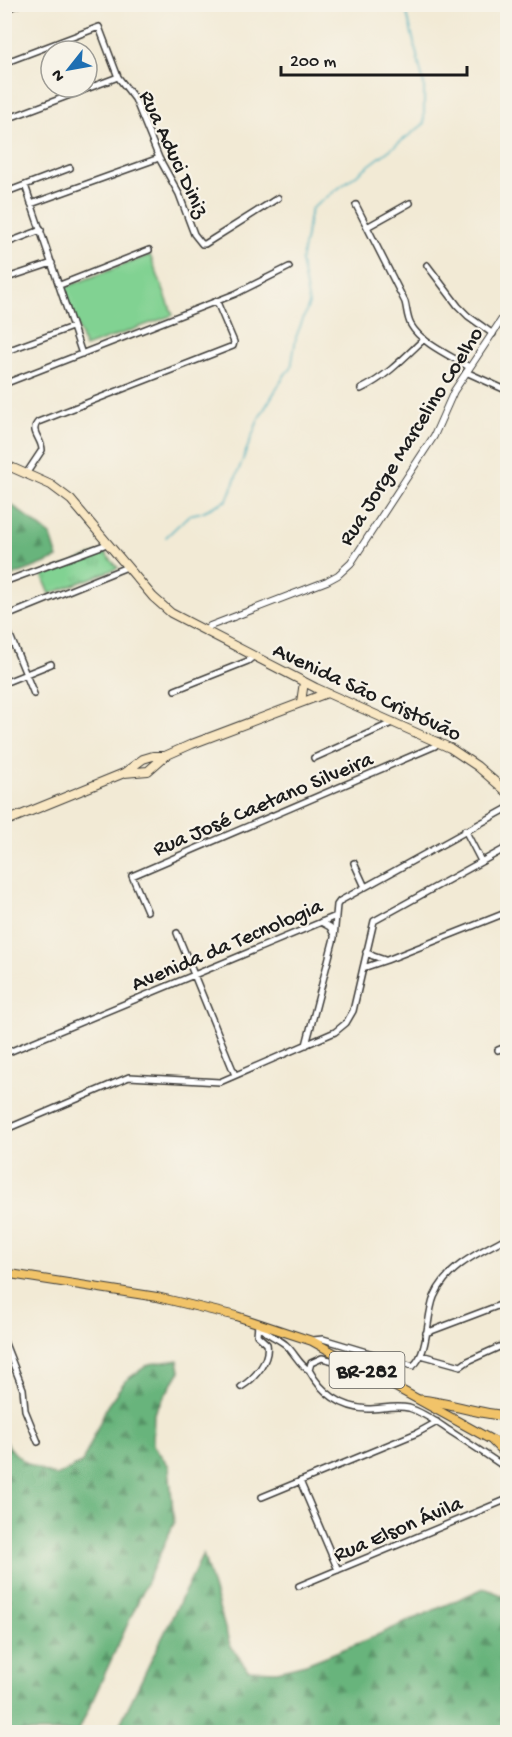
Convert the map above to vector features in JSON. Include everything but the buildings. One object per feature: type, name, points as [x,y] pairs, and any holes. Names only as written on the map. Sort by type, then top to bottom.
[{"type":"highway","name":"BR-282","points":[[4,1273],[157,1297],[236,1316],[312,1341],[507,1449]]},
{"type":"highway","points":[[421,1400],[469,1411],[507,1416]]},
{"type":"highway","points":[[493,1441],[507,1456]]},
{"type":"main road","name":"Avenida São Cristóvão","points":[[4,464],[51,485],[71,500],[153,597],[171,613],[304,682],[438,741],[477,766],[507,793]]},
{"type":"main road","points":[[301,702],[304,682]]},
{"type":"main road","points":[[4,822],[124,773],[137,762],[153,756],[165,756],[327,693]]},
{"type":"main road","points":[[153,756],[157,764]]},
{"type":"main road","points":[[124,773],[148,771],[165,756]]},
{"type":"main road","points":[[137,762],[136,765],[140,772]]},
{"type":"street","points":[[4,10],[19,4]]},
{"type":"street","name":"Rua Aduci Diniz","points":[[4,63],[99,27],[118,77],[135,99],[159,158],[179,194],[194,234],[201,244],[206,244],[278,198]]},
{"type":"street","points":[[4,120],[118,77]]},
{"type":"street","points":[[31,204],[159,158]]},
{"type":"street","points":[[4,193],[70,168]]},
{"type":"street","points":[[26,184],[82,354]]},
{"type":"street","points":[[367,227],[410,204]]},
{"type":"street","points":[[356,205],[405,302],[410,322],[416,331],[467,369],[507,391]]},
{"type":"street","points":[[4,244],[40,230]]},
{"type":"street","points":[[60,285],[149,250]]},
{"type":"street","points":[[4,279],[52,262]]},
{"type":"street","points":[[427,265],[458,306],[493,334]]},
{"type":"street","points":[[4,384],[217,302],[289,267]]},
{"type":"street","points":[[26,474],[42,450],[42,445],[34,430],[38,422],[233,346],[234,342],[217,302]]},
{"type":"street","name":"Rua Jorge Marcelino Coelho","points":[[205,631],[210,626],[327,581],[345,569],[434,436],[454,391],[507,310]]},
{"type":"street","points":[[4,352],[72,327]]},
{"type":"street","points":[[361,389],[377,381],[424,339]]},
{"type":"street","points":[[4,582],[107,544]]},
{"type":"street","points":[[34,694],[4,619],[127,567]]},
{"type":"street","points":[[175,690],[248,661],[254,656]]},
{"type":"street","points":[[4,683],[51,664]]},
{"type":"street","points":[[314,758],[394,722]]},
{"type":"street","name":"Rua José Caetano Silveira","points":[[147,911],[132,876],[435,746],[438,741]]},
{"type":"street","name":"Avenida da Tecnologia","points":[[4,1054],[333,917],[338,903],[507,808]]},
{"type":"street","points":[[465,830],[481,861]]},
{"type":"street","points":[[4,1130],[129,1077],[220,1082],[334,1032],[346,1023],[353,1011],[375,920],[507,847]]},
{"type":"street","points":[[354,863],[365,887]]},
{"type":"street","points":[[363,968],[507,912]]},
{"type":"street","points":[[306,1045],[333,935],[333,917]]},
{"type":"street","points":[[321,922],[330,927],[333,935]]},
{"type":"street","points":[[177,933],[235,1076]]},
{"type":"street","points":[[366,952],[387,960]]},
{"type":"street","points":[[498,1050],[507,1046]]},
{"type":"street","points":[[312,1341],[323,1339],[409,1366],[415,1365],[422,1355],[434,1299],[443,1282],[471,1256],[507,1237]]},
{"type":"street","points":[[426,1333],[507,1302]]},
{"type":"street","points":[[258,1323],[262,1329],[297,1356],[318,1385],[343,1404],[368,1409],[408,1408],[437,1422],[507,1470]]},
{"type":"street","points":[[241,1387],[254,1377],[268,1357],[267,1344],[257,1335],[258,1323]]},
{"type":"street","points":[[4,1341],[23,1389],[28,1419],[38,1442]]},
{"type":"street","points":[[422,1355],[461,1366],[507,1343]]},
{"type":"street","points":[[309,1370],[311,1363],[322,1358],[352,1367],[359,1365]]},
{"type":"street","points":[[262,1497],[417,1433],[437,1422]]},
{"type":"street","points":[[300,1481],[338,1570]]},
{"type":"street","name":"Rua Elson Ávila","points":[[299,1586],[507,1499]]},
{"type":"green space","points":[[150,255],[173,315],[85,347],[63,288]]},
{"type":"green space","points":[[7,501],[51,536],[58,558],[5,579],[4,504]]},
{"type":"green space","points":[[103,551],[118,568],[50,594],[42,575]]},
{"type":"green space","points":[[178,1360],[180,1371],[154,1413],[153,1445],[169,1466],[174,1523],[78,1732],[5,1732],[5,1440],[9,1447],[27,1463],[56,1476],[82,1463],[107,1406],[125,1381],[149,1364]]},
{"type":"green space","points":[[203,1554],[230,1645],[248,1670],[277,1671],[306,1664],[484,1588],[507,1597],[507,1732],[116,1732]]},
{"type":"waterway","points":[[166,537],[189,515],[202,512],[227,500],[259,418],[286,373],[291,369],[296,337],[309,304],[301,262],[311,209],[424,124],[424,85],[406,9]]}]
